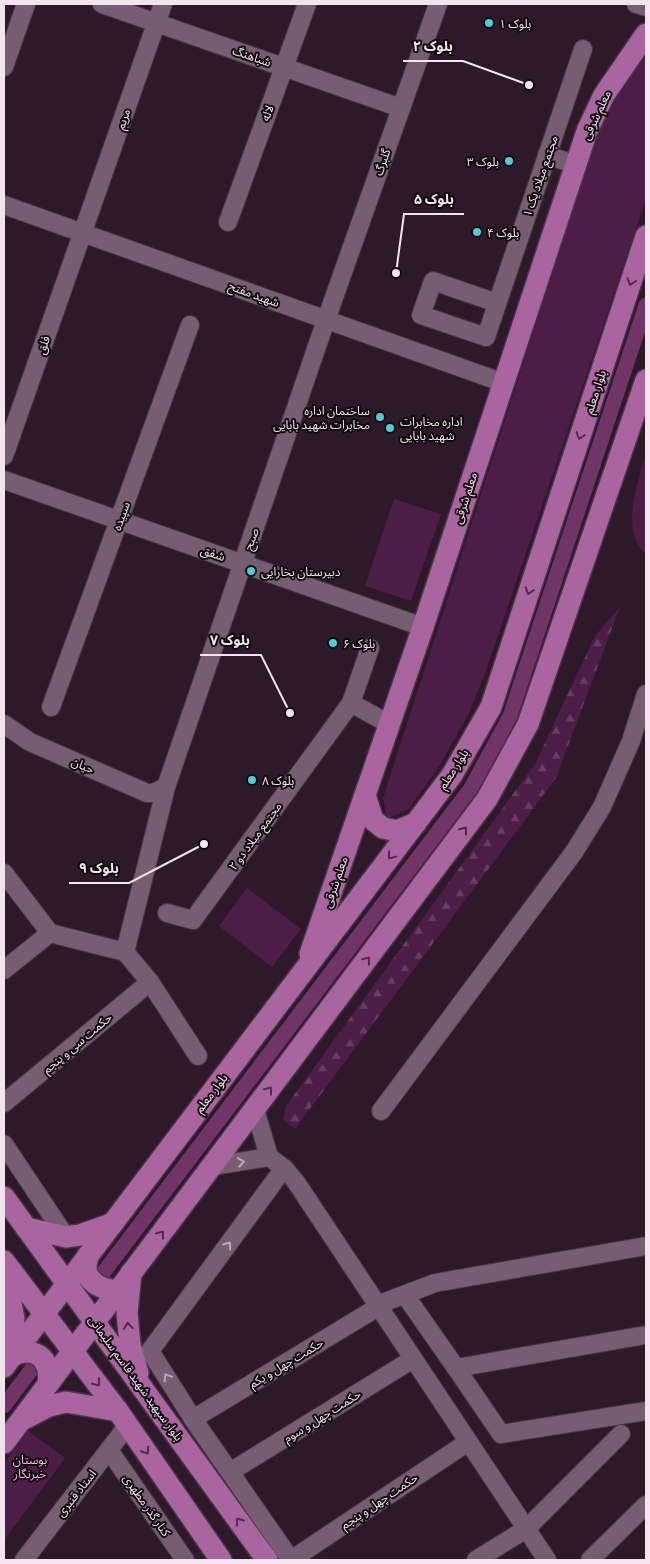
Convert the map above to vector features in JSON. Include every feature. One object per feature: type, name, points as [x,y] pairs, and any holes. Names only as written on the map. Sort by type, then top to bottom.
[{"type":"main road","name":"معلم شرقی","points":[[304,972],[423,627],[587,131],[604,95],[646,34]]},
{"type":"main road","name":"بلوار معلم","points":[[8,1362],[452,775],[491,708],[646,236]]},
{"type":"main road","points":[[4,1443],[487,799],[528,724],[646,380]]},
{"type":"main road","points":[[364,796],[373,820],[383,828],[397,831],[416,823]]},
{"type":"main road","name":"بلوار سپهبد شهید قاسم سلیمانی","points":[[4,1197],[267,1560]]},
{"type":"main road","points":[[26,1228],[66,1236],[80,1235],[111,1224]]},
{"type":"main road","points":[[88,1255],[86,1267],[95,1283],[106,1289],[118,1290]]},
{"type":"main road","points":[[4,1260],[123,1418],[221,1560]]},
{"type":"main road","points":[[4,1270],[14,1318],[8,1362]]},
{"type":"main road","points":[[131,1273],[127,1313],[130,1345],[143,1390]]},
{"type":"main road","points":[[8,1362],[20,1352],[32,1352],[46,1363],[49,1383]]},
{"type":"main road","points":[[21,1420],[49,1406],[66,1402],[123,1418]]},
{"type":"main road","points":[[204,1560],[205,1538]]},
{"type":"street","points":[[4,67],[26,4]]},
{"type":"street","name":"شباهنگ","points":[[102,4],[401,108]]},
{"type":"street","name":"مریم","points":[[83,234],[164,4]]},
{"type":"street","name":"لاله","points":[[228,222],[307,4]]},
{"type":"street","name":"گلبرگ","points":[[326,320],[438,4]]},
{"type":"street","points":[[636,4],[646,7]]},
{"type":"street","name":"مجتمع میلاد یک ۱","points":[[497,303],[583,49]]},
{"type":"street","points":[[547,155],[576,164]]},
{"type":"street","name":"شهید مفتح","points":[[4,206],[504,383]]},
{"type":"street","name":"فلق","points":[[4,456],[83,234]]},
{"type":"street","name":"صبح","points":[[124,952],[166,787],[326,320]]},
{"type":"street","name":"سپیده","points":[[51,707],[190,324]]},
{"type":"street","name":"شفق","points":[[4,480],[423,627]]},
{"type":"street","name":"مجتمع میلاد دو ۲","points":[[167,913],[192,920],[351,703],[370,648]]},
{"type":"street","points":[[380,1111],[574,852],[602,807],[632,741],[646,694]]},
{"type":"street","points":[[351,703],[389,724]]},
{"type":"street","name":"حیان","points":[[4,724],[30,742],[147,793],[153,793],[166,787]]},
{"type":"street","points":[[4,873],[50,934],[124,952],[150,982],[198,1056]]},
{"type":"street","points":[[4,970],[50,934]]},
{"type":"street","name":"حکمت سی و پنجم","points":[[4,1103],[150,982]]},
{"type":"street","points":[[256,1109],[269,1157],[284,1168],[296,1182],[547,1560]]},
{"type":"street","points":[[4,1144],[66,1236]]},
{"type":"street","points":[[213,1166],[269,1157]]},
{"type":"street","points":[[284,1168],[150,1351],[193,1419],[291,1560]]},
{"type":"street","name":"حکمت چهل و یکم","points":[[193,1419],[378,1306],[435,1283],[646,1246]]},
{"type":"street","points":[[405,1295],[501,1434],[646,1411]]},
{"type":"street","points":[[456,1368],[646,1335]]},
{"type":"street","name":"حکمت چهل و سوم","points":[[230,1472],[413,1359]]},
{"type":"street","name":"استاد قنبری","points":[[24,1560],[109,1450],[123,1418]]},
{"type":"street","points":[[476,1560],[526,1529],[620,1434]]},
{"type":"street","name":"حکمت چهل و پنجم","points":[[291,1560],[468,1442]]},
{"type":"street","name":"کنار گذر مطهری","points":[[109,1450],[185,1560]]},
{"type":"street","points":[[202,1469],[218,1455]]},
{"type":"street","points":[[590,1560],[646,1505]]},
{"type":"green space","points":[[646,50],[646,199],[485,674],[469,713],[440,765],[409,809],[387,819],[383,798],[599,129],[614,97]]},
{"type":"green space","points":[[646,453],[646,554],[638,544],[633,532],[632,519],[635,492]]},
{"type":"green space","points":[[394,499],[441,514],[411,601],[365,586]]},
{"type":"green space","points":[[620,607],[556,778],[295,1129],[283,1120],[286,1106],[535,764],[595,636]]},
{"type":"green space","points":[[247,888],[301,929],[272,967],[219,926]]},
{"type":"green space","name":"بوستان خبرنگار","points":[[28,1431],[65,1458],[4,1540],[4,1464]]},
{"type":"waterway","points":[[103,1273],[471,788],[510,716],[646,305]]},
{"type":"waterway","points":[[4,1406],[34,1366]]},
{"type":"place","name":"بلوک ۱","points":[[489,23]]},
{"type":"place","name":"بلوک ۲","points":[[529,85]]},
{"type":"place","name":"بلوک ۳","points":[[509,161]]},
{"type":"place","name":"بلوک ۴","points":[[477,232]]},
{"type":"place","name":"بلوک ۵","points":[[396,273]]},
{"type":"place","name":"ساختمان اداره مخابرات شهید بابایی","points":[[380,417]]},
{"type":"place","name":"اداره مخابرات شهید بابایی","points":[[390,428]]},
{"type":"place","name":"دبیرستان بخارایی","points":[[251,571]]},
{"type":"place","name":"بلوک ۶","points":[[333,643]]},
{"type":"place","name":"بلوک ۷","points":[[290,713]]},
{"type":"place","name":"بلوک ۸","points":[[252,780]]},
{"type":"place","name":"بلوک ۹","points":[[204,844]]}]
